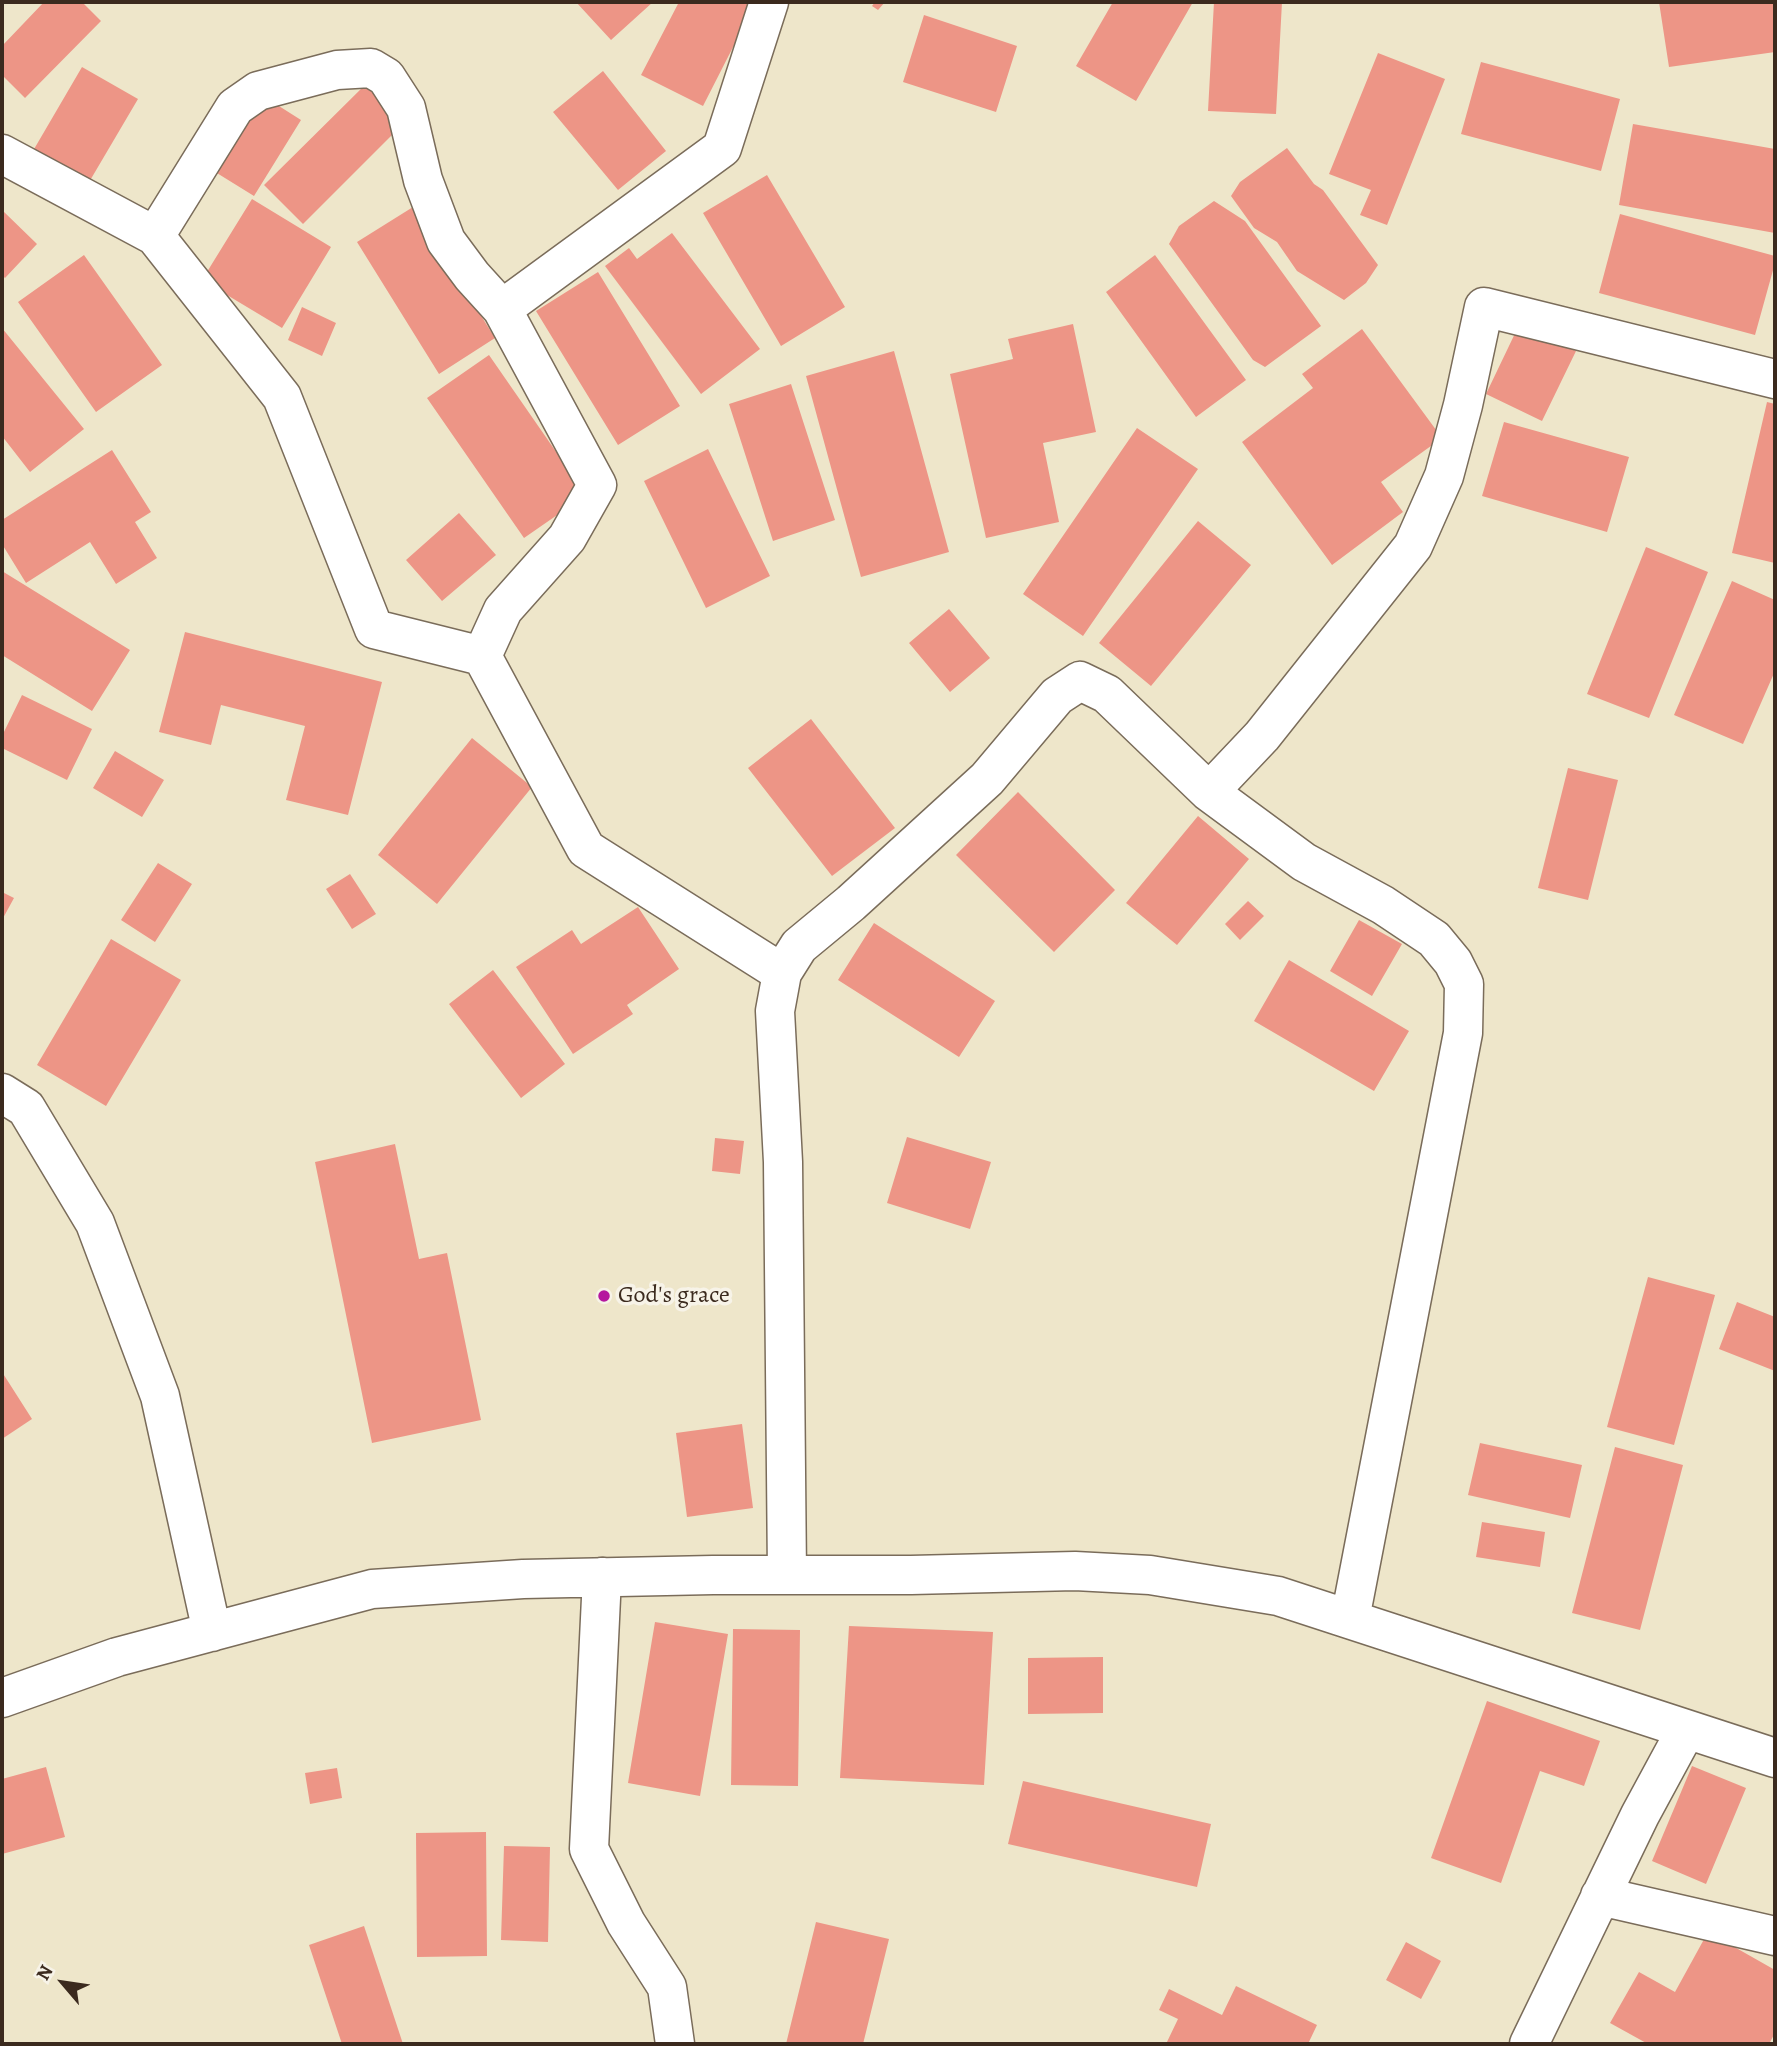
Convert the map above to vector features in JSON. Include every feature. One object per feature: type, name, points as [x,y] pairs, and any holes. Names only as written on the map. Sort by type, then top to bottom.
[{"type":"street","points":[[502,309],[722,148],[769,2]]},
{"type":"street","points":[[155,236],[235,107],[258,91],[337,70],[371,68],[386,76],[406,108],[423,180],[446,241],[471,276],[502,309],[597,485],[567,538],[503,610],[482,656]]},
{"type":"street","points":[[2,154],[155,236],[282,397],[374,629],[482,656],[586,849],[782,973]]},
{"type":"street","points":[[1209,792],[1262,736],[1413,546],[1444,476],[1463,405],[1484,307],[1775,379]]},
{"type":"street","points":[[787,1575],[783,1162],[775,1012],[782,973],[799,946],[851,903],[987,779],[1057,696],[1080,681],[1107,694],[1209,792],[1304,862],[1383,905],[1433,939],[1453,962],[1464,984],[1463,1033],[1350,1619]]},
{"type":"street","points":[[2,1094],[26,1108],[95,1223],[160,1395],[212,1632]]},
{"type":"street","points":[[2,1698],[117,1657],[372,1589],[523,1579],[1075,1571],[1150,1575],[1278,1596],[1775,1758]]},
{"type":"street","points":[[602,1577],[589,1849],[625,1923],[667,1987],[675,2044]]},
{"type":"street","points":[[1529,2044],[1640,1815],[1686,1730]]},
{"type":"street","points":[[1600,1896],[1775,1936]]},
{"type":"building","points":[[44,2],[82,2],[101,21],[25,98],[2,75],[2,46]]},
{"type":"building","points":[[576,2],[653,2],[611,40]]},
{"type":"building","points":[[679,2],[756,2],[703,106],[641,75]]},
{"type":"building","points":[[875,2],[885,2],[878,10],[872,6]]},
{"type":"building","points":[[1113,2],[1193,2],[1136,101],[1076,66]]},
{"type":"building","points":[[1214,2],[1282,2],[1276,114],[1208,111]]},
{"type":"building","points":[[1659,2],[1775,2],[1775,52],[1669,67]]},
{"type":"building","points":[[924,15],[1017,46],[996,112],[903,82]]},
{"type":"building","points":[[1378,53],[1445,79],[1387,225],[1360,215],[1371,190],[1329,174]]},
{"type":"building","points":[[1481,62],[1620,99],[1601,171],[1461,134]]},
{"type":"building","points":[[82,67],[138,99],[85,189],[30,156]]},
{"type":"building","points":[[603,71],[666,151],[618,190],[553,112]]},
{"type":"building","points":[[367,83],[406,121],[303,224],[264,185]]},
{"type":"building","points":[[260,94],[301,120],[254,196],[212,170]]},
{"type":"building","points":[[1633,124],[1775,149],[1775,233],[1619,205]]},
{"type":"building","points":[[1287,148],[1314,184],[1323,190],[1378,265],[1366,283],[1344,300],[1297,271],[1277,242],[1254,228],[1231,196],[1240,182]]},
{"type":"building","points":[[767,175],[845,307],[781,346],[703,213]]},
{"type":"building","points":[[252,199],[331,247],[282,328],[202,280]]},
{"type":"building","points":[[1214,201],[1245,221],[1321,326],[1265,367],[1253,360],[1169,244],[1179,226]]},
{"type":"building","points":[[413,207],[495,338],[439,374],[357,242]]},
{"type":"building","points":[[2,210],[37,244],[5,278],[2,275]]},
{"type":"building","points":[[1620,214],[1775,256],[1755,335],[1599,293]]},
{"type":"building","points":[[672,233],[760,349],[701,394],[605,266],[629,248],[637,259]]},
{"type":"building","points":[[84,255],[162,365],[96,412],[18,302]]},
{"type":"building","points":[[1155,255],[1246,380],[1196,417],[1106,292]]},
{"type":"building","points":[[598,272],[680,406],[618,445],[536,311]]},
{"type":"building","points":[[302,307],[336,323],[322,356],[288,340]]},
{"type":"building","points":[[1520,323],[1576,351],[1542,421],[1486,394]]},
{"type":"building","points":[[1073,324],[1096,432],[1043,443],[1059,522],[986,538],[950,374],[1013,359],[1008,339]]},
{"type":"building","points":[[2,328],[84,429],[30,472],[2,436]]},
{"type":"building","points":[[1362,329],[1442,438],[1381,482],[1403,512],[1332,565],[1242,442],[1313,388],[1302,374]]},
{"type":"building","points":[[894,351],[949,552],[861,577],[806,376]]},
{"type":"building","points":[[489,355],[586,495],[524,538],[427,398]]},
{"type":"building","points":[[791,384],[835,520],[773,541],[729,404]]},
{"type":"building","points":[[1767,402],[1775,404],[1775,563],[1732,553]]},
{"type":"building","points":[[1504,422],[1629,457],[1607,532],[1482,496]]},
{"type":"building","points":[[1137,428],[1198,469],[1083,636],[1023,594]]},
{"type":"building","points":[[708,449],[770,576],[706,608],[644,481]]},
{"type":"building","points":[[112,450],[151,512],[135,522],[157,558],[116,584],[90,542],[26,583],[2,544],[2,520]]},
{"type":"building","points":[[459,513],[496,555],[442,601],[406,560]]},
{"type":"building","points":[[1198,521],[1251,565],[1151,686],[1099,643]]},
{"type":"building","points":[[1646,547],[1708,572],[1649,718],[1587,694]]},
{"type":"building","points":[[2,571],[130,650],[92,711],[2,655]]},
{"type":"building","points":[[1732,581],[1775,600],[1775,671],[1743,744],[1674,715]]},
{"type":"building","points":[[949,609],[990,658],[950,692],[909,643]]},
{"type":"building","points":[[185,632],[382,682],[348,815],[286,800],[305,726],[221,705],[211,745],[159,732]]},
{"type":"building","points":[[22,695],[92,729],[67,780],[2,748],[2,736]]},
{"type":"building","points":[[811,719],[895,828],[832,876],[748,768]]},
{"type":"building","points":[[472,738],[532,787],[437,904],[378,855]]},
{"type":"building","points":[[115,751],[164,780],[142,817],[93,788]]},
{"type":"building","points":[[1568,768],[1618,780],[1588,900],[1538,888]]},
{"type":"building","points":[[1018,792],[1115,890],[1054,952],[956,855]]},
{"type":"building","points":[[1198,816],[1249,859],[1177,945],[1126,903]]},
{"type":"building","points":[[158,863],[192,884],[155,942],[121,920]]},
{"type":"building","points":[[350,874],[376,914],[352,929],[326,889]]},
{"type":"building","points":[[2,892],[14,898],[2,920]]},
{"type":"building","points":[[1248,901],[1264,916],[1240,940],[1225,924]]},
{"type":"building","points":[[638,907],[679,969],[627,1005],[633,1014],[573,1054],[516,967],[572,930],[581,944]]},
{"type":"building","points":[[1359,920],[1402,944],[1372,996],[1330,971]]},
{"type":"building","points":[[874,923],[995,1001],[959,1057],[838,980]]},
{"type":"building","points":[[111,939],[181,980],[106,1106],[37,1065]]},
{"type":"building","points":[[1289,960],[1409,1031],[1374,1091],[1254,1021]]},
{"type":"building","points":[[493,970],[565,1064],[521,1098],[449,1004]]},
{"type":"building","points":[[907,1137],[991,1162],[970,1229],[887,1203]]},
{"type":"building","points":[[715,1138],[744,1141],[740,1174],[712,1171]]},
{"type":"building","points":[[395,1144],[419,1259],[447,1253],[481,1420],[372,1443],[315,1162]]},
{"type":"building","points":[[1648,1277],[1715,1295],[1674,1445],[1607,1427]]},
{"type":"building","points":[[1737,1302],[1775,1317],[1775,1371],[1719,1349]]},
{"type":"building","points":[[2,1372],[32,1419],[2,1439]]},
{"type":"building","points":[[742,1424],[753,1508],[687,1517],[676,1433]]},
{"type":"building","points":[[1480,1443],[1582,1465],[1570,1518],[1468,1495]]},
{"type":"building","points":[[1615,1447],[1683,1465],[1640,1630],[1572,1613]]},
{"type":"building","points":[[1482,1522],[1545,1532],[1540,1567],[1476,1557]]},
{"type":"building","points":[[655,1622],[728,1634],[700,1796],[628,1783]]},
{"type":"building","points":[[849,1626],[993,1632],[984,1785],[840,1778]]},
{"type":"building","points":[[733,1629],[800,1630],[798,1786],[731,1785]]},
{"type":"building","points":[[1103,1657],[1103,1713],[1028,1714],[1028,1658]]},
{"type":"building","points":[[1487,1701],[1600,1741],[1584,1786],[1540,1771],[1501,1883],[1431,1858]]},
{"type":"building","points":[[1692,1766],[1746,1788],[1706,1884],[1652,1861]]},
{"type":"building","points":[[46,1767],[65,1837],[2,1854],[2,1779]]},
{"type":"building","points":[[337,1768],[342,1798],[310,1804],[305,1773]]},
{"type":"building","points":[[1023,1781],[1211,1824],[1197,1887],[1008,1844]]},
{"type":"building","points":[[486,1832],[487,1956],[417,1957],[416,1833]]},
{"type":"building","points":[[504,1846],[550,1847],[548,1942],[501,1940]]},
{"type":"building","points":[[816,1922],[889,1939],[863,2044],[786,2044]]},
{"type":"building","points":[[364,1926],[403,2044],[342,2044],[309,1945]]},
{"type":"building","points":[[1708,1932],[1775,1970],[1775,2033],[1769,2044],[1648,2044],[1610,2023],[1639,1972],[1675,1992]]},
{"type":"building","points":[[1406,1942],[1441,1961],[1421,1999],[1386,1980]]},
{"type":"building","points":[[1236,1986],[1317,2025],[1308,2044],[1166,2044],[1178,2019],[1159,2010],[1169,1989],[1222,2015]]},
{"type":"place","name":"God's grace","points":[[604,1296]]}]
